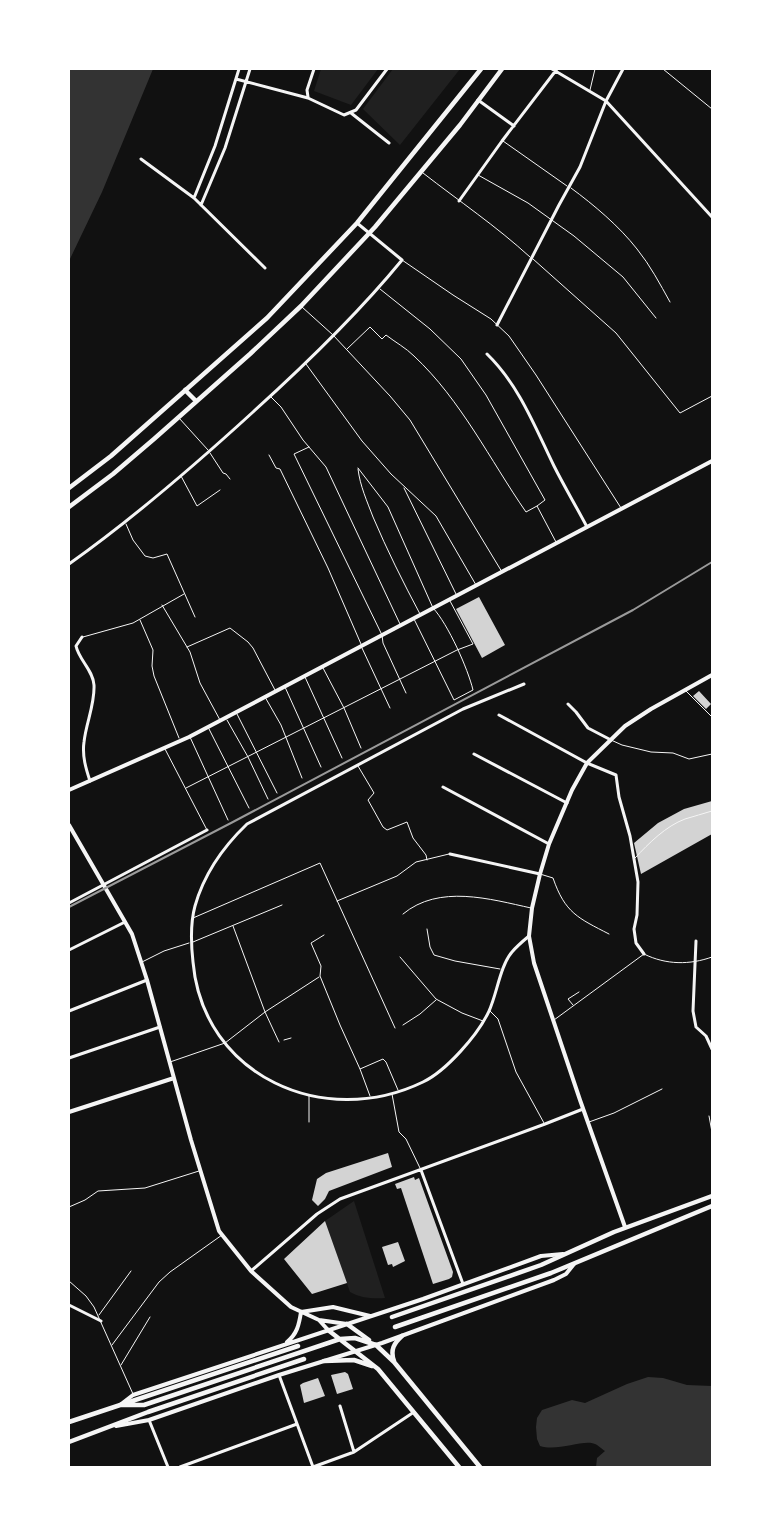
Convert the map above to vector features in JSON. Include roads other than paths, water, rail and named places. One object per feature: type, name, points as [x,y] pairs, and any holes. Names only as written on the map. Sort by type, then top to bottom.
[{"type":"main road","points":[[69,488],[111,456],[267,318],[357,223],[481,69]]},
{"type":"main road","points":[[69,507],[113,474],[250,354],[301,306],[370,233],[502,69]]},
{"type":"main road","points":[[185,390],[196,401]]},
{"type":"main road","points":[[392,1317],[541,1265],[625,1227],[712,1196]]},
{"type":"main road","points":[[395,1327],[574,1264],[712,1206]]},
{"type":"main road","points":[[348,1324],[376,1345],[394,1362],[480,1467]]},
{"type":"main road","points":[[328,1330],[378,1369],[460,1467]]},
{"type":"main road","points":[[394,1362],[392,1356],[394,1345],[402,1336]]},
{"type":"main road","points":[[120,1404],[144,1405],[340,1340],[355,1338],[376,1345]]},
{"type":"main road","points":[[69,1422],[298,1346]]},
{"type":"main road","points":[[69,1442],[148,1412],[304,1359]]},
{"type":"main road","points":[[324,1361],[354,1360],[378,1369]]},
{"type":"street","points":[[194,198],[215,146],[239,69]]},
{"type":"street","points":[[201,205],[225,148],[250,69]]},
{"type":"street","points":[[308,98],[307,90],[314,69]]},
{"type":"street","points":[[236,79],[308,98],[344,115],[358,108],[387,69]]},
{"type":"street","points":[[460,201],[555,69],[606,101],[712,217]]},
{"type":"street","points":[[497,325],[580,167],[606,101],[623,69]]},
{"type":"street","points":[[478,100],[514,126]]},
{"type":"street","points":[[351,113],[389,143]]},
{"type":"street","points":[[141,159],[194,198],[265,268]]},
{"type":"street","points":[[69,564],[209,451],[306,364],[379,288],[402,260],[357,223]]},
{"type":"street","points":[[487,354],[499,365],[513,384],[587,527]]},
{"type":"street","points":[[69,790],[189,737],[712,461]]},
{"type":"street","points":[[82,637],[76,646],[77,653],[91,674],[94,684],[84,743],[84,757],[90,781]]},
{"type":"street","points":[[625,1227],[534,963],[529,936],[532,908],[549,844],[572,790],[588,763],[625,726],[712,675]]},
{"type":"street","points":[[524,684],[468,707],[246,824],[214,862],[200,892],[193,918],[191,943],[194,972],[201,1002],[212,1025],[225,1043],[258,1074],[282,1086],[309,1096],[345,1101],[392,1093],[423,1082],[454,1058],[475,1035],[484,1021],[512,951],[529,936]]},
{"type":"street","points":[[568,704],[588,728],[610,740]]},
{"type":"street","points":[[499,715],[588,763],[616,775],[638,882],[637,916],[634,929],[636,943],[644,954]]},
{"type":"street","points":[[474,754],[567,803]]},
{"type":"street","points":[[443,787],[549,844]]},
{"type":"street","points":[[69,825],[132,934],[142,962],[215,1221],[222,1235],[251,1271],[282,1300],[318,1320],[348,1324]]},
{"type":"street","points":[[69,903],[207,830]]},
{"type":"street","points":[[450,854],[540,874]]},
{"type":"street","points":[[69,950],[126,921]]},
{"type":"street","points":[[696,942],[693,1011],[696,1027],[706,1036],[712,1049]]},
{"type":"street","points":[[69,1011],[147,980]]},
{"type":"street","points":[[69,1058],[160,1027]]},
{"type":"street","points":[[69,1112],[174,1078]]},
{"type":"street","points":[[251,1271],[317,1214],[340,1199],[583,1109]]},
{"type":"street","points":[[420,1170],[463,1284]]},
{"type":"street","points":[[120,1404],[134,1394],[348,1324],[541,1256],[565,1253]]},
{"type":"street","points":[[113,1426],[149,1420],[279,1375],[402,1336],[554,1280],[566,1274],[574,1264]]},
{"type":"street","points":[[69,1305],[101,1322]]},
{"type":"street","points":[[301,1312],[333,1307],[370,1316]]},
{"type":"street","points":[[281,1346],[294,1336],[301,1312]]},
{"type":"street","points":[[318,1320],[328,1330]]},
{"type":"street","points":[[279,1375],[313,1467],[354,1452],[414,1412]]},
{"type":"street","points":[[340,1406],[354,1452]]},
{"type":"street","points":[[149,1420],[168,1467]]},
{"type":"street","points":[[180,1467],[297,1424]]},
{"type":"lane","points":[[589,92],[595,69]]},
{"type":"lane","points":[[663,69],[712,109]]},
{"type":"lane","points":[[502,141],[568,187],[610,220],[637,248],[655,274],[670,302]]},
{"type":"lane","points":[[421,172],[504,233],[616,333],[680,413],[712,396]]},
{"type":"lane","points":[[477,175],[528,203],[574,236],[622,277],[656,318]]},
{"type":"lane","points":[[402,260],[453,296],[490,319],[509,336],[621,508]]},
{"type":"lane","points":[[346,350],[370,327],[382,339],[386,335],[414,355],[446,390],[526,512],[545,500],[486,395],[462,359],[379,288]]},
{"type":"lane","points":[[301,306],[333,335],[410,420],[502,572]]},
{"type":"lane","points":[[306,364],[362,441],[404,487],[436,516],[476,586]]},
{"type":"lane","points":[[270,396],[326,467],[400,625]]},
{"type":"lane","points":[[178,417],[209,451],[230,479]]},
{"type":"lane","points":[[310,447],[294,454],[382,635],[406,693]]},
{"type":"lane","points":[[269,455],[276,468],[280,469],[328,568],[390,708]]},
{"type":"lane","points":[[414,618],[454,700],[473,690],[457,650],[441,617],[433,608],[388,507],[358,468],[359,482],[398,572],[420,615]]},
{"type":"lane","points":[[180,476],[197,506],[220,490]]},
{"type":"lane","points":[[404,487],[457,596]]},
{"type":"lane","points":[[537,506],[557,543]]},
{"type":"lane","points":[[124,521],[133,540],[145,556],[153,558],[167,554],[195,617]]},
{"type":"lane","points":[[82,637],[125,626],[140,620],[184,593]]},
{"type":"lane","points":[[186,788],[457,650],[473,644],[449,600]]},
{"type":"lane","points":[[162,605],[187,647],[200,683],[220,720]]},
{"type":"lane","points":[[140,620],[153,650],[152,666],[154,676],[180,741]]},
{"type":"lane","points":[[187,647],[230,628],[253,648],[276,691]]},
{"type":"lane","points":[[323,667],[344,708],[361,748]]},
{"type":"lane","points":[[304,676],[342,758]]},
{"type":"lane","points":[[284,687],[321,767]]},
{"type":"lane","points":[[685,690],[712,717]]},
{"type":"lane","points":[[265,696],[286,738],[302,778]]},
{"type":"lane","points":[[236,712],[258,752],[277,793]]},
{"type":"lane","points":[[225,717],[248,757],[268,799]]},
{"type":"lane","points":[[208,727],[249,808]]},
{"type":"lane","points":[[189,737],[228,820]]},
{"type":"lane","points":[[610,740],[622,745],[652,752],[673,754],[689,759],[712,754]]},
{"type":"lane","points":[[164,748],[207,830]]},
{"type":"lane","points":[[358,766],[374,793],[368,800],[383,827],[387,830],[407,822],[413,838],[426,855],[427,860]]},
{"type":"lane","points":[[634,858],[663,832],[683,819],[712,811]]},
{"type":"lane","points":[[337,901],[397,876],[416,862],[450,854]]},
{"type":"lane","points":[[193,918],[320,863],[395,1028]]},
{"type":"lane","points":[[540,874],[553,878],[559,895],[568,909],[580,919],[609,934]]},
{"type":"lane","points":[[403,914],[420,903],[434,899],[460,896],[492,899],[532,908]]},
{"type":"lane","points":[[142,962],[164,951],[191,943],[282,905]]},
{"type":"lane","points":[[232,926],[265,1012],[279,1042]]},
{"type":"lane","points":[[427,929],[432,953],[436,956],[504,970]]},
{"type":"lane","points":[[324,935],[311,943],[321,966],[320,976],[371,1098]]},
{"type":"lane","points":[[553,1021],[644,954],[653,959],[669,963],[695,962],[712,957]]},
{"type":"lane","points":[[400,957],[436,999],[462,1013],[484,1021]]},
{"type":"lane","points":[[169,1062],[225,1043],[265,1012],[320,976]]},
{"type":"lane","points":[[574,1006],[568,999],[579,992]]},
{"type":"lane","points":[[403,1025],[420,1014],[436,999]]},
{"type":"lane","points":[[489,1011],[498,1019],[516,1072],[545,1124]]},
{"type":"lane","points":[[360,1068],[383,1059],[398,1091]]},
{"type":"lane","points":[[588,1123],[614,1113],[662,1089]]},
{"type":"lane","points":[[392,1093],[398,1132],[406,1140],[420,1170]]},
{"type":"lane","points":[[309,1096],[309,1122]]},
{"type":"lane","points":[[709,1116],[712,1132]]},
{"type":"lane","points":[[69,1207],[85,1200],[98,1191],[145,1188],[200,1170]]},
{"type":"lane","points":[[112,1345],[159,1282],[222,1235]]},
{"type":"lane","points":[[99,1316],[131,1271]]},
{"type":"lane","points":[[69,1281],[86,1296],[99,1316],[134,1394]]},
{"type":"lane","points":[[120,1365],[139,1338],[150,1317]]},
{"type":"railway","points":[[69,907],[633,610],[712,562]]}]
